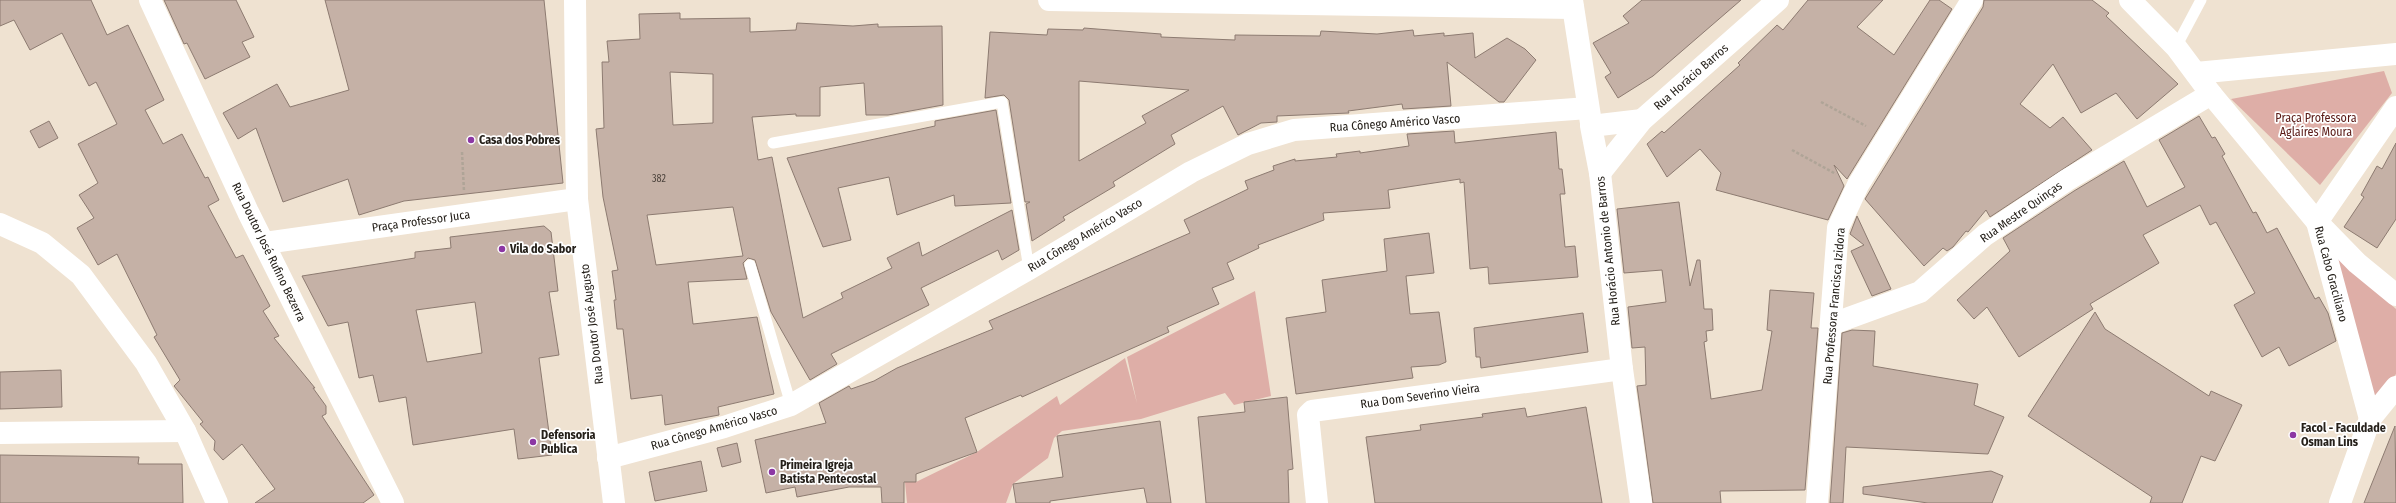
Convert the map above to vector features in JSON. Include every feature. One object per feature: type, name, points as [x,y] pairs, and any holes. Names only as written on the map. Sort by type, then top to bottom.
[{"type":"street","name":"Rua Doutor José Rufino Bezerra","points":[[150,0],[265,244],[393,503]]},
{"type":"street","name":"Rua Doutor José Augusto","points":[[575,0],[578,199],[614,503]]},
{"type":"street","points":[[1049,0],[1573,4]]},
{"type":"street","name":"Rua Horácio Barros","points":[[1590,117],[1642,120],[1778,0]]},
{"type":"street","name":"Rua Professora Francisca Izidora","points":[[1818,503],[1838,228],[1858,186],[1972,0]]},
{"type":"street","name":"Rua Cabo Graciliano","points":[[2130,0],[2176,47],[2211,94],[2317,222],[2370,419]]},
{"type":"street","name":"Rua Horácio Antonio de Barros","points":[[1573,4],[1600,173],[1622,369],[1641,503]]},
{"type":"street","points":[[2196,73],[2396,54]]},
{"type":"street","name":"Rua Mestre Quinças","points":[[1832,324],[1920,292],[1991,231],[2067,180],[2211,94]]},
{"type":"street","points":[[2396,107],[2317,222],[2357,263],[2396,296]]},
{"type":"street","name":"Rua Cônego Américo Vasco","points":[[608,458],[724,428],[792,404],[1029,269],[1191,172],[1248,144],[1294,130],[1590,117]]},
{"type":"street","points":[[1600,173],[1642,120]]},
{"type":"street","name":"Praça Professor Juca","points":[[265,244],[578,199]]},
{"type":"street","points":[[0,224],[42,243],[81,275],[146,363],[185,431],[217,503]]},
{"type":"street","name":"Rua Dom Severino Vieira","points":[[1317,503],[1308,415],[1312,411],[1622,369]]},
{"type":"street","points":[[2340,503],[2370,419],[2396,387]]},
{"type":"street","points":[[0,433],[185,431]]},
{"type":"lane","points":[[2176,47],[2201,0]]},
{"type":"lane","points":[[772,143],[1002,102],[1029,269]]},
{"type":"lane","points":[[750,265],[792,404]]},
{"type":"path","points":[[1821,102],[1888,138]]},
{"type":"path","points":[[1792,150],[1858,186]]},
{"type":"path","points":[[462,152],[465,199]]},
{"type":"green space","name":"Praça Professora Aglaíres Moura","points":[[2384,71],[2392,93],[2320,185],[2231,99]]},
{"type":"green space","points":[[2329,250],[2396,309],[2396,374],[2375,400]]},
{"type":"green space","points":[[1255,291],[1271,396],[1234,405],[1225,393],[1141,419],[1062,431],[1054,438],[1048,458],[1013,484],[1006,503],[907,503],[905,482],[916,482],[977,452],[1057,396],[1060,405],[1125,358],[1137,403],[1127,357]]},
{"type":"building","points":[[0,0],[91,0],[107,35],[128,25],[164,100],[145,110],[163,144],[182,134],[205,178],[208,177],[219,200],[208,206],[236,258],[243,255],[270,306],[263,311],[279,336],[274,338],[315,388],[313,388],[326,406],[326,414],[322,416],[374,495],[363,503],[255,503],[275,489],[242,444],[223,460],[214,450],[215,441],[200,424],[203,422],[174,386],[180,380],[154,337],[157,335],[117,254],[98,265],[77,228],[94,218],[79,195],[98,183],[78,144],[117,124],[96,82],[89,86],[62,33],[30,50],[14,20],[0,26]]},
{"type":"building","points":[[164,0],[236,0],[254,37],[242,42],[250,57],[205,79],[187,43],[184,44]]},
{"type":"building","name":"Casa dos Pobres","points":[[325,0],[544,0],[563,183],[404,201],[359,215],[348,179],[283,202],[256,128],[238,139],[223,113],[277,84],[290,107],[349,90]]},
{"type":"building","points":[[1642,0],[1741,0],[1653,76],[1618,98],[1605,77],[1611,73],[1593,43],[1629,23],[1623,16]]},
{"type":"building","points":[[1808,0],[1883,0],[1857,27],[1894,55],[1930,0],[1939,0],[1952,9],[1847,179],[1834,165],[1844,186],[1828,220],[1716,190],[1721,173],[1700,149],[1667,177],[1647,144],[1662,131],[1664,133],[1740,65],[1738,63],[1777,25],[1783,30]]},
{"type":"building","points":[[1984,0],[2092,0],[2109,13],[2106,16],[2178,84],[2137,119],[2116,93],[2081,113],[2053,64],[2020,104],[2050,128],[2063,117],[2092,150],[1990,217],[1986,210],[1968,232],[1966,231],[1953,247],[1947,251],[1943,248],[1924,266],[1865,199],[1983,7]]},
{"type":"building","points":[[680,13],[680,19],[750,18],[750,32],[796,30],[797,23],[853,26],[878,24],[878,27],[942,26],[943,105],[888,115],[866,115],[864,83],[820,87],[820,116],[796,116],[796,114],[752,117],[758,160],[772,157],[803,318],[843,298],[841,293],[892,268],[887,258],[919,242],[922,256],[1012,210],[1019,250],[1002,260],[998,250],[921,288],[929,305],[831,354],[837,364],[810,380],[771,312],[755,260],[748,258],[743,263],[747,279],[688,282],[693,324],[757,317],[774,394],[718,407],[719,415],[665,425],[662,395],[631,399],[623,329],[617,329],[614,300],[616,300],[612,271],[618,270],[603,197],[596,129],[604,128],[602,62],[609,62],[607,41],[640,39],[639,14]],"holes":[[[670,72],[713,74],[713,123],[673,125]],[[733,207],[743,256],[656,265],[647,215]]]},
{"type":"building","points":[[1084,28],[1161,34],[1161,37],[1235,40],[1235,35],[1320,36],[1321,31],[1377,34],[1413,30],[1414,36],[1444,33],[1444,36],[1473,33],[1475,58],[1507,38],[1525,49],[1536,60],[1504,102],[1499,102],[1447,62],[1451,106],[1403,109],[1402,104],[1348,111],[1349,113],[1277,116],[1277,122],[1261,123],[1238,135],[1223,106],[1171,135],[1175,144],[1113,182],[1115,186],[1063,217],[1065,220],[1032,241],[1026,204],[1030,202],[1025,202],[1009,100],[1004,95],[985,98],[990,32],[1047,35],[1048,29],[1083,30]],"holes":[[[1079,81],[1189,90],[1142,116],[1146,123],[1079,161]]]},
{"type":"building","points":[[996,110],[1011,203],[955,206],[954,195],[897,215],[889,177],[838,188],[851,240],[823,247],[787,158],[935,126],[935,121]]},
{"type":"building","points":[[2199,116],[2212,138],[2215,137],[2225,154],[2222,156],[2253,213],[2256,212],[2267,233],[2277,228],[2315,299],[2319,297],[2328,313],[2336,341],[2289,366],[2279,347],[2262,357],[2234,305],[2255,293],[2216,222],[2210,225],[2200,205],[2143,235],[2159,263],[2090,304],[2093,309],[2019,357],[1987,307],[1974,319],[1957,300],[2010,251],[2003,238],[2074,191],[2124,161],[2147,207],[2185,187],[2159,140]]},
{"type":"building","points":[[49,121],[58,138],[39,148],[30,131]]},
{"type":"building","points":[[1454,131],[1455,143],[1556,132],[1559,169],[1562,169],[1565,194],[1560,194],[1565,247],[1575,246],[1578,277],[1489,284],[1488,267],[1470,269],[1464,182],[1460,183],[1460,179],[1388,190],[1390,208],[1323,213],[1324,220],[1258,245],[1259,248],[1227,263],[1234,279],[1212,288],[1219,304],[1167,327],[1169,332],[1022,397],[1021,395],[965,418],[977,452],[916,474],[916,482],[904,482],[904,503],[882,503],[881,487],[849,487],[797,497],[795,487],[766,493],[755,440],[826,423],[819,403],[849,386],[851,389],[874,381],[897,368],[993,329],[989,321],[1190,233],[1184,220],[1248,189],[1245,181],[1274,170],[1273,166],[1295,159],[1295,161],[1337,157],[1336,154],[1360,151],[1360,153],[1409,146],[1407,134]]},
{"type":"building","points":[[2396,143],[2396,219],[2377,248],[2344,227],[2364,197],[2361,195],[2377,166],[2382,169]]},
{"type":"building","points":[[1679,202],[1690,286],[1697,260],[1700,260],[1704,309],[1712,309],[1713,330],[1706,331],[1707,341],[1704,342],[1711,399],[1762,390],[1772,331],[1767,330],[1770,290],[1814,293],[1811,328],[1818,328],[1805,490],[1720,491],[1721,503],[1653,503],[1637,386],[1646,385],[1645,347],[1632,348],[1628,307],[1666,302],[1662,270],[1624,273],[1617,209]]},
{"type":"building","points":[[1857,216],[1891,289],[1872,296],[1851,251],[1864,245],[1850,234]]},
{"type":"building","points":[[544,226],[551,232],[558,291],[549,292],[559,355],[539,358],[552,455],[518,459],[514,429],[413,445],[406,397],[379,402],[373,375],[359,378],[348,322],[328,326],[302,276],[415,258],[415,252],[451,248],[450,237]],"holes":[[[475,302],[482,353],[427,362],[416,310]]]},
{"type":"building","points":[[1429,233],[1434,273],[1406,276],[1410,314],[1439,312],[1446,362],[1439,365],[1411,367],[1413,378],[1296,394],[1286,318],[1326,312],[1322,280],[1387,271],[1384,239]]},
{"type":"building","points":[[2095,312],[2105,329],[2209,396],[2211,391],[2242,405],[2215,461],[2201,456],[2182,503],[2150,503],[2152,497],[2028,416]]},
{"type":"building","points":[[1583,313],[1588,352],[1481,368],[1480,357],[1476,357],[1474,328]]},
{"type":"building","points":[[1852,330],[1875,331],[1873,366],[1978,384],[1974,405],[2004,417],[1988,454],[1846,447],[1843,503],[1830,503],[1842,333]]},
{"type":"building","points":[[61,370],[62,407],[0,409],[0,372]]},
{"type":"building","points":[[1287,397],[1293,469],[1288,470],[1289,503],[1206,503],[1198,417],[1245,412],[1244,402]]},
{"type":"building","points":[[1586,407],[1602,503],[1375,503],[1366,437],[1421,430],[1420,425],[1483,417],[1482,414],[1525,408],[1527,417]]},
{"type":"building","points":[[1160,421],[1171,503],[1147,503],[1144,488],[1050,501],[1050,503],[1016,503],[1013,484],[1063,477],[1057,436]]},
{"type":"building","points":[[2395,426],[2396,503],[2364,503]]},
{"type":"building","points":[[737,443],[741,462],[722,467],[717,448]]},
{"type":"building","points":[[0,455],[139,457],[138,464],[182,464],[183,503],[0,503]]},
{"type":"building","points":[[701,461],[707,491],[655,501],[649,472]]},
{"type":"building","points":[[1991,471],[2003,476],[1992,503],[1928,503],[1863,494],[1863,487]]},
{"type":"place","name":"Casa dos Pobres","points":[[471,140]]},
{"type":"place","name":"Vila do Sabor","points":[[502,249]]},
{"type":"place","name":"Facol - Faculdade Osman Lins","points":[[2293,435]]},
{"type":"place","name":"Defensoria Publica","points":[[533,442]]},
{"type":"place","name":"Primeira Igreja Batista Pentecostal","points":[[772,472]]}]
